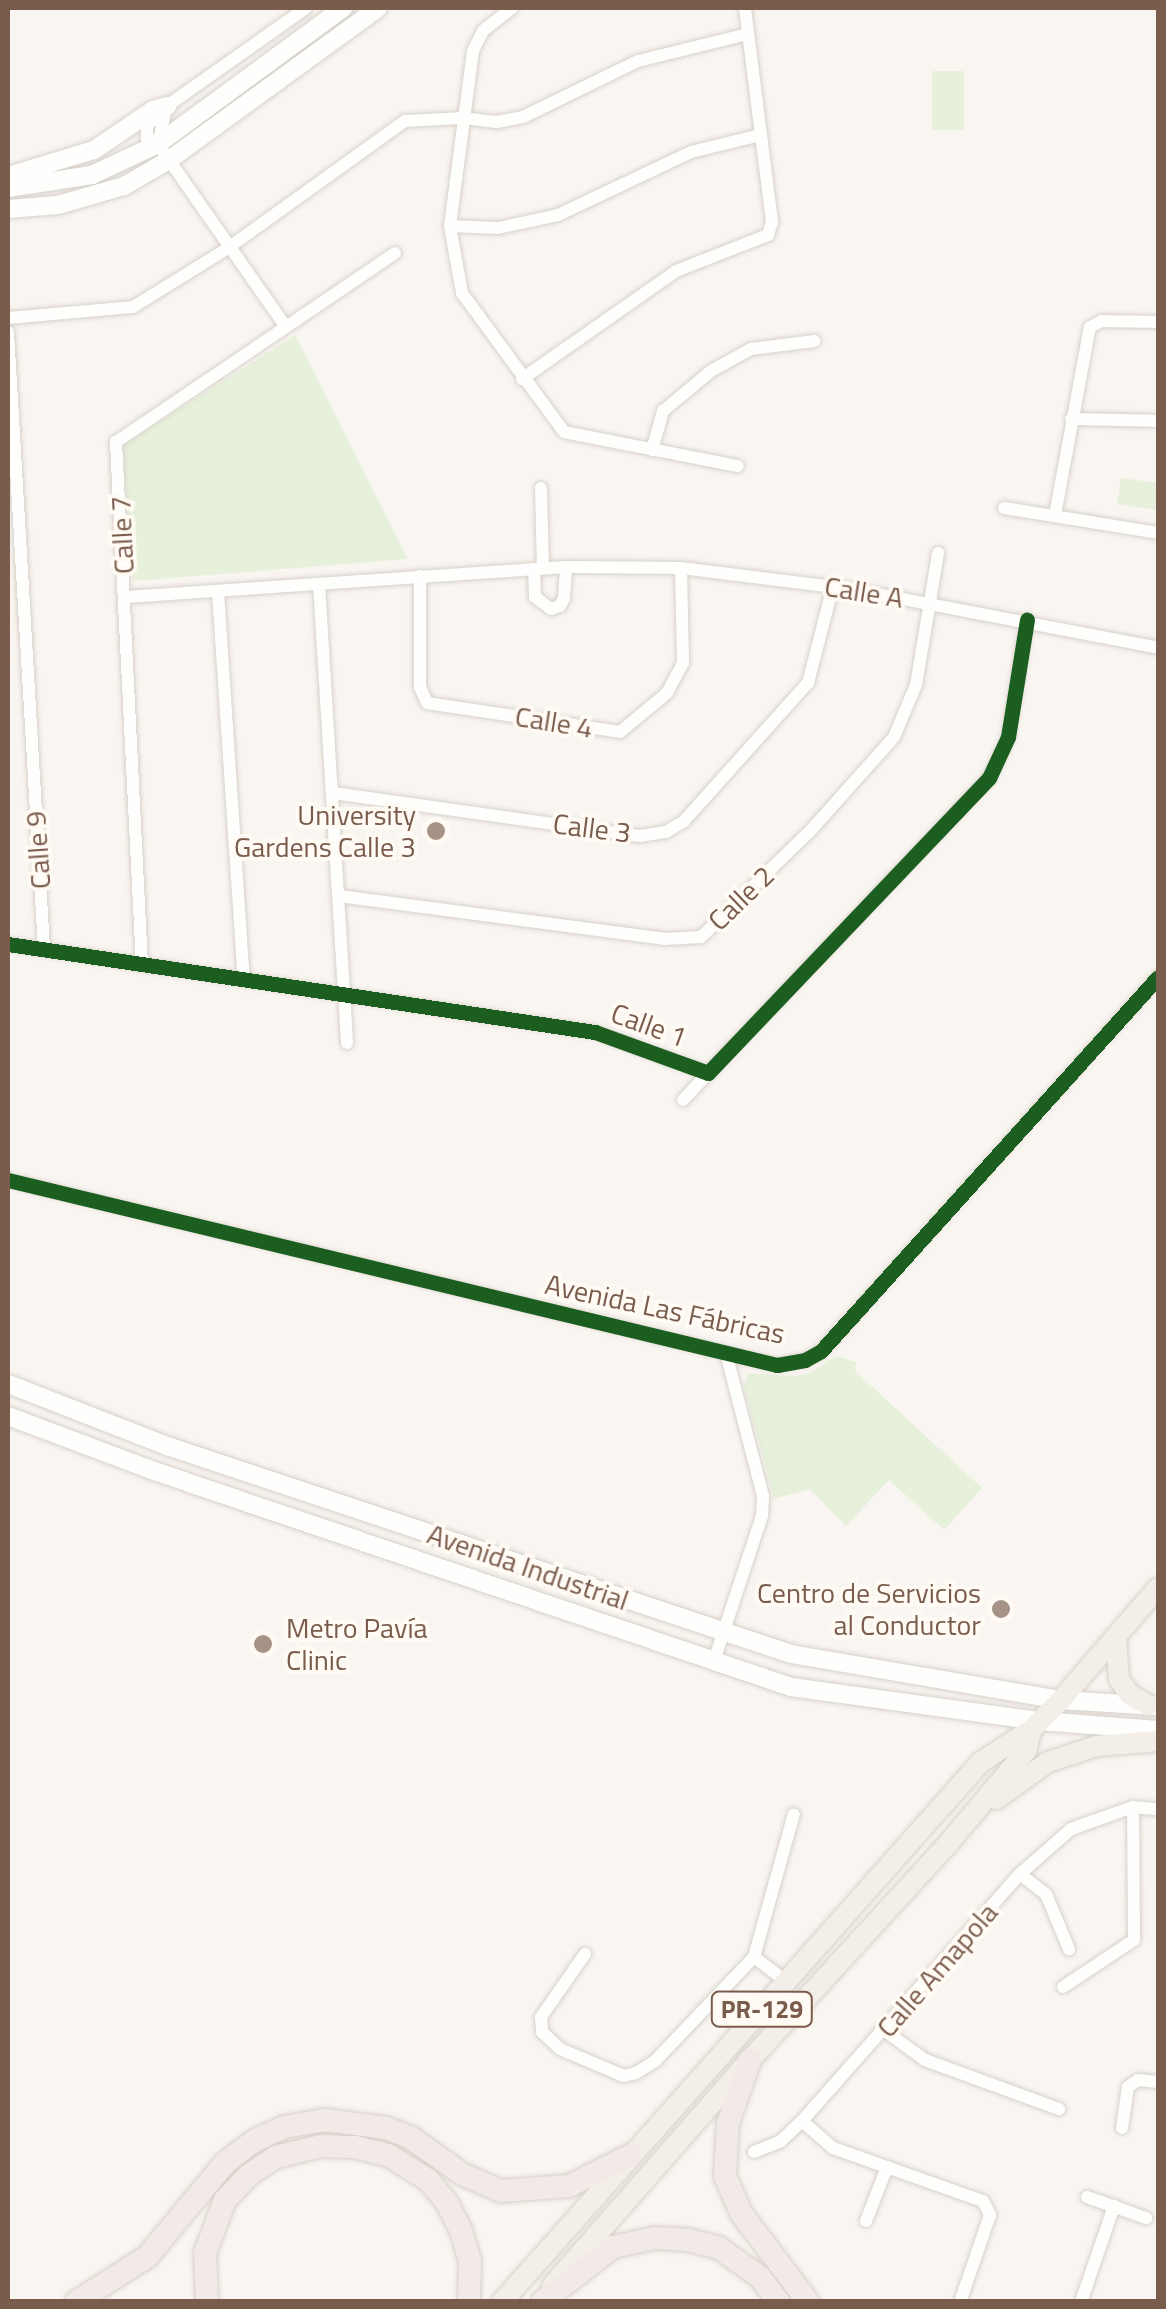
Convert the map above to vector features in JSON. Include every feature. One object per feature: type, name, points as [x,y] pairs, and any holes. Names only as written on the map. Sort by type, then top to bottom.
[{"type":"highway","points":[[750,2060],[728,2123],[726,2176],[740,2213],[808,2302]]},
{"type":"highway","points":[[76,2302],[147,2258],[226,2162],[254,2141],[284,2127],[325,2120],[386,2128],[410,2138],[462,2174],[501,2191],[569,2186],[632,2155]]},
{"type":"highway","points":[[206,2302],[205,2253],[225,2200],[249,2175],[276,2157],[321,2146],[355,2147],[388,2155],[417,2171],[439,2191],[466,2246],[469,2302]]},
{"type":"highway","points":[[540,2302],[613,2247],[654,2238],[688,2240],[719,2248],[760,2277],[779,2302]]},
{"type":"main road","name":"PR-129","points":[[502,2302],[981,1762],[1036,1725],[1062,1700],[1116,1636],[1150,1606],[1158,1588]]},
{"type":"main road","points":[[1116,1636],[1120,1680],[1129,1694],[1153,1706]]},
{"type":"main road","name":"PR-129","points":[[540,2302],[750,2060],[947,1845],[1026,1751],[1036,1725]]},
{"type":"main road","points":[[947,1845],[998,1798],[1048,1762],[1097,1746],[1158,1740]]},
{"type":"street","points":[[286,327],[163,152],[147,138],[147,126],[166,106],[306,8]]},
{"type":"street","points":[[8,208],[95,196],[124,186],[343,8]]},
{"type":"street","points":[[8,188],[92,175],[163,152],[378,8]]},
{"type":"street","points":[[512,8],[483,31],[473,51],[450,226],[462,292],[564,432],[738,466]]},
{"type":"street","points":[[522,378],[676,271],[768,236],[772,222],[745,8]]},
{"type":"street","points":[[8,318],[133,306],[228,248],[405,122],[463,118],[497,122],[523,117],[638,61],[748,34]]},
{"type":"street","points":[[8,176],[94,150],[153,110],[166,106]]},
{"type":"street","points":[[450,226],[498,228],[558,215],[691,152],[761,135]]},
{"type":"street","name":"Calle 7","points":[[142,965],[116,442],[395,253]]},
{"type":"street","points":[[1054,515],[1090,327],[1102,321],[1158,322]]},
{"type":"street","name":"Calle 9","points":[[8,332],[11,444],[44,949]]},
{"type":"street","points":[[652,450],[663,412],[711,371],[751,349],[814,341]]},
{"type":"street","points":[[1071,419],[1158,421]]},
{"type":"street","points":[[541,488],[535,597],[551,609],[560,606],[564,598],[566,567]]},
{"type":"street","points":[[1004,508],[1158,532]]},
{"type":"street","points":[[929,603],[938,554]]},
{"type":"street","name":"Calle A","points":[[126,597],[566,567],[681,568],[833,586],[1158,648]]},
{"type":"street","name":"Calle 4","points":[[420,576],[420,686],[426,702],[620,732],[667,693],[683,663],[681,568]]},
{"type":"street","points":[[318,584],[347,1043]]},
{"type":"street","name":"Calle 3","points":[[334,792],[640,836],[666,832],[684,821],[808,683],[833,586]]},
{"type":"street","points":[[218,592],[244,980]]},
{"type":"street","name":"Calle 2","points":[[339,896],[664,939],[701,938],[812,829],[894,737],[916,685],[929,603]]},
{"type":"street","name":"Calle 1","points":[[8,944],[595,1032],[708,1073],[989,778],[1008,737],[1027,620]]},
{"type":"street","name":"Avenida Las Fábricas","points":[[8,1180],[726,1353],[776,1364],[806,1360],[821,1351],[1158,977]]},
{"type":"street","points":[[683,1100],[708,1073]]},
{"type":"street","points":[[714,1660],[762,1516],[763,1496],[726,1353]]},
{"type":"street","name":"Avenida Industrial","points":[[8,1384],[167,1446],[723,1634],[825,1663],[1062,1700],[1153,1706]]},
{"type":"street","name":"Avenida Industrial","points":[[8,1416],[157,1472],[808,1690],[1036,1725],[1158,1730]]},
{"type":"street","points":[[1063,1987],[1134,1940],[1133,1807]]},
{"type":"street","name":"Calle Amapola","points":[[754,2152],[781,2141],[802,2121],[1020,1874],[1071,1829],[1133,1807],[1158,1809]]},
{"type":"street","points":[[585,1954],[541,2018],[542,2032],[560,2049],[624,2076],[655,2061],[754,1957],[794,1814]]},
{"type":"street","points":[[1020,1874],[1046,1894],[1069,1948]]},
{"type":"street","points":[[754,1957],[787,1982]]},
{"type":"street","points":[[884,2030],[925,2060],[1059,2108]]},
{"type":"street","points":[[1122,2128],[1128,2087],[1138,2080],[1158,2082]]},
{"type":"street","points":[[802,2121],[833,2148],[983,2201],[990,2215],[960,2302]]},
{"type":"street","points":[[866,2220],[887,2166]]},
{"type":"street","points":[[1087,2196],[1146,2218]]},
{"type":"street","points":[[1081,2302],[1114,2206]]},
{"type":"green space","points":[[932,71],[964,71],[964,130],[932,130]]},
{"type":"green space","points":[[295,335],[408,559],[133,581],[123,445]]},
{"type":"green space","points":[[1121,478],[1158,483],[1158,510],[1117,504]]},
{"type":"green space","points":[[836,1356],[856,1362],[855,1371],[982,1488],[944,1530],[889,1480],[846,1526],[810,1489],[774,1499],[744,1386],[748,1373],[795,1376],[810,1373]]},
{"type":"cycle path","points":[[8,944],[595,1032],[708,1073],[989,778],[1008,737],[1027,620]]},
{"type":"cycle path","points":[[8,1180],[777,1365],[805,1360],[821,1351],[1158,977]]},
{"type":"place","name":"University Gardens Calle 3","points":[[436,831]]},
{"type":"place","name":"Centro de Servicios al Conductor","points":[[1001,1609]]},
{"type":"place","name":"Metro Pavía Clinic","points":[[263,1644]]}]
